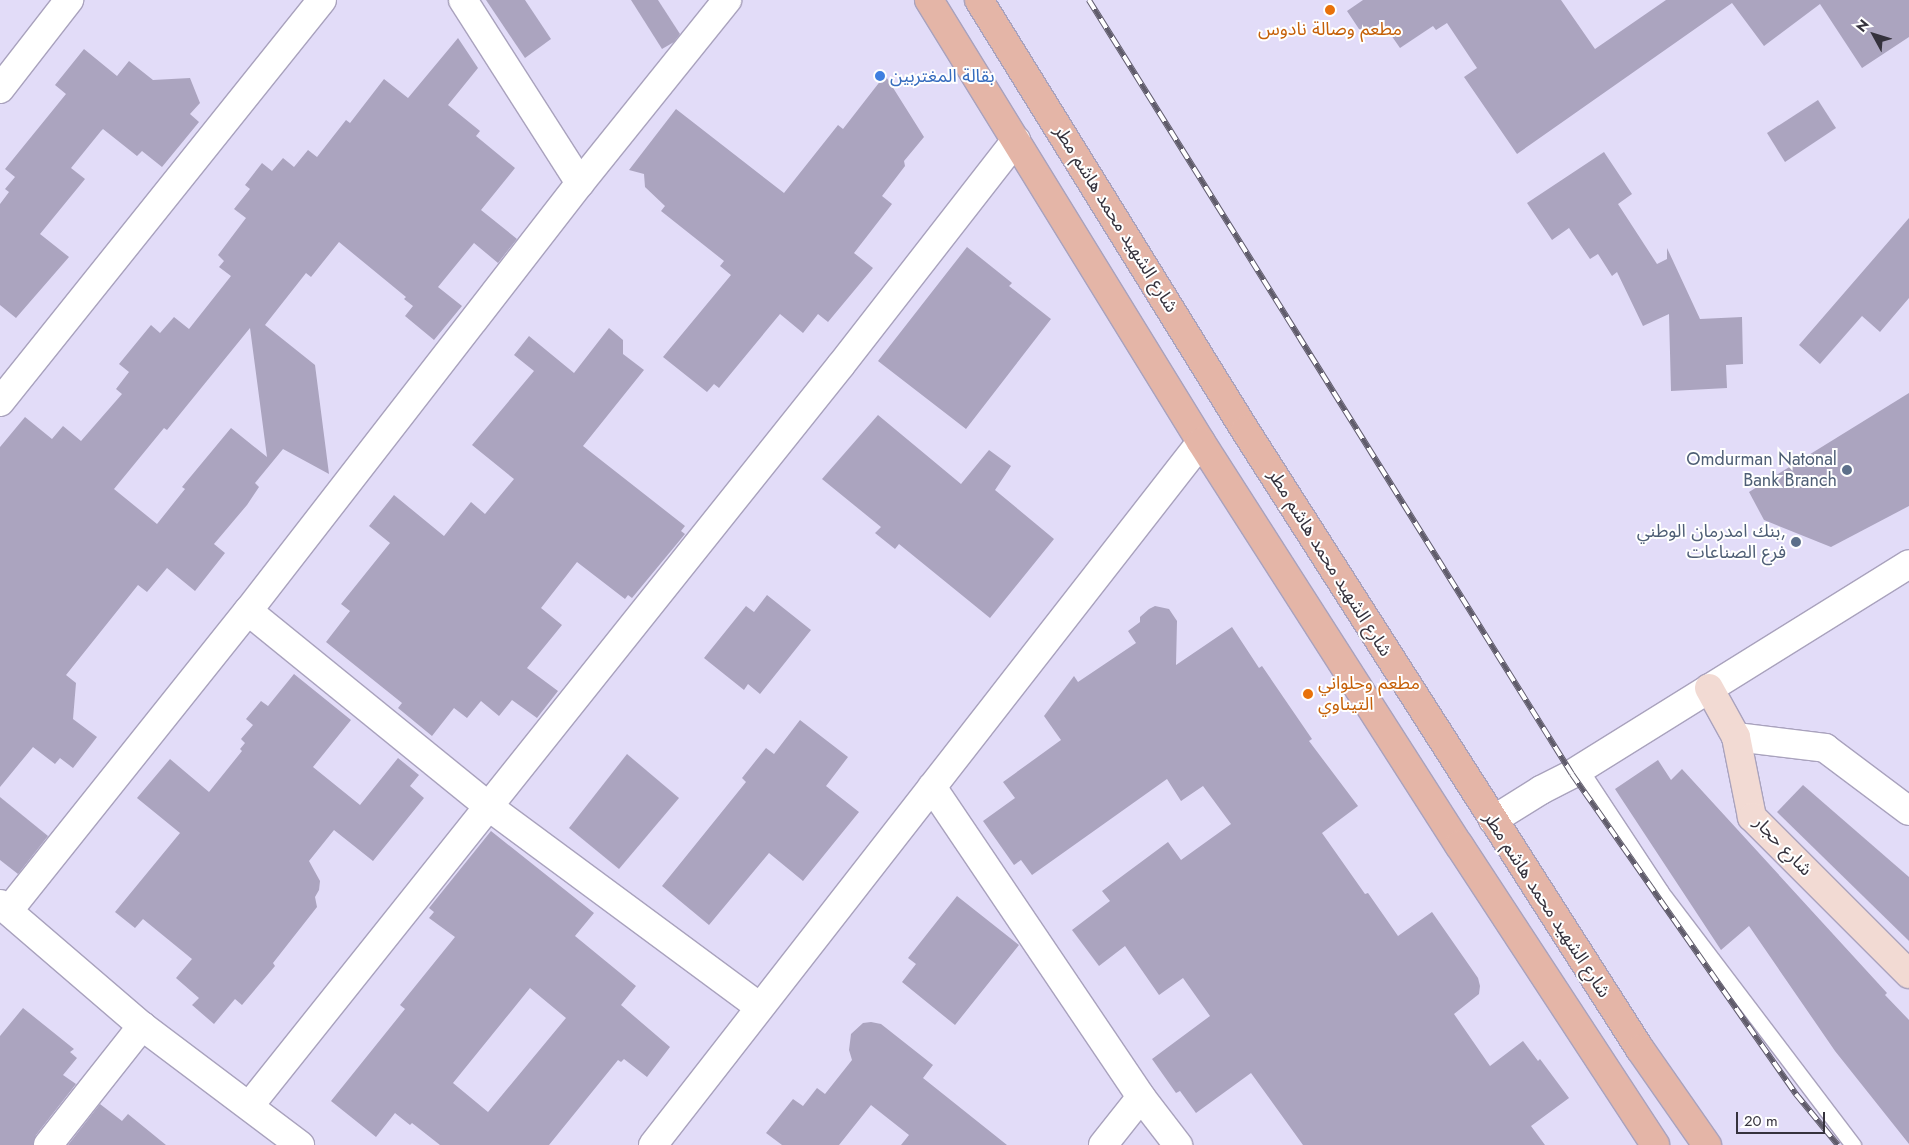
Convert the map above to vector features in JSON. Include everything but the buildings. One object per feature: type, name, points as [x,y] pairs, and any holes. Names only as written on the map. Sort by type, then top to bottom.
[{"type":"main road","points":[[928,0],[1201,442],[1458,845],[1655,1145]]},
{"type":"main road","name":"شارع الشهيد محمد هاشم مطر","points":[[980,0],[1246,430],[1493,820],[1640,1049],[1707,1145]]},
{"type":"street","points":[[0,89],[69,0]]},
{"type":"street","points":[[0,402],[322,0]]},
{"type":"street","points":[[463,0],[580,183]]},
{"type":"street","points":[[300,1145],[250,1105],[142,1026],[4,907],[248,611],[580,183],[727,0]]},
{"type":"street","points":[[250,1105],[841,365],[1016,140]]},
{"type":"street","points":[[653,1145],[1201,442]]},
{"type":"street","points":[[1493,820],[1541,790],[1580,769],[1909,564]]},
{"type":"street","points":[[248,611],[488,806],[760,1007]]},
{"type":"street","name":"شارع حجار","points":[[1709,688],[1736,737],[1752,817],[1909,974]]},
{"type":"street","points":[[1736,737],[1825,748],[1909,811]]},
{"type":"street","points":[[932,787],[1141,1096],[1178,1145]]},
{"type":"street","points":[[48,1145],[142,1026]]},
{"type":"street","points":[[1103,1145],[1141,1096]]},
{"type":"lane","points":[[1580,769],[1661,892],[1853,1145]]},
{"type":"railway","points":[[1089,0],[1572,774],[1796,1094],[1838,1145]]},
{"type":"place","name":"مطعم وصالة نادوس","points":[[1330,10]]},
{"type":"place","name":"بقالة المغتربين","points":[[880,76]]},
{"type":"place","name":"Omdurman Natonal Bank Branch","points":[[1847,470]]},
{"type":"place","name":"بنك امدرمان الوطني, فرع الصناعات","points":[[1796,542]]},
{"type":"place","name":"مطعم وحلواني التيناوي","points":[[1308,694]]}]
